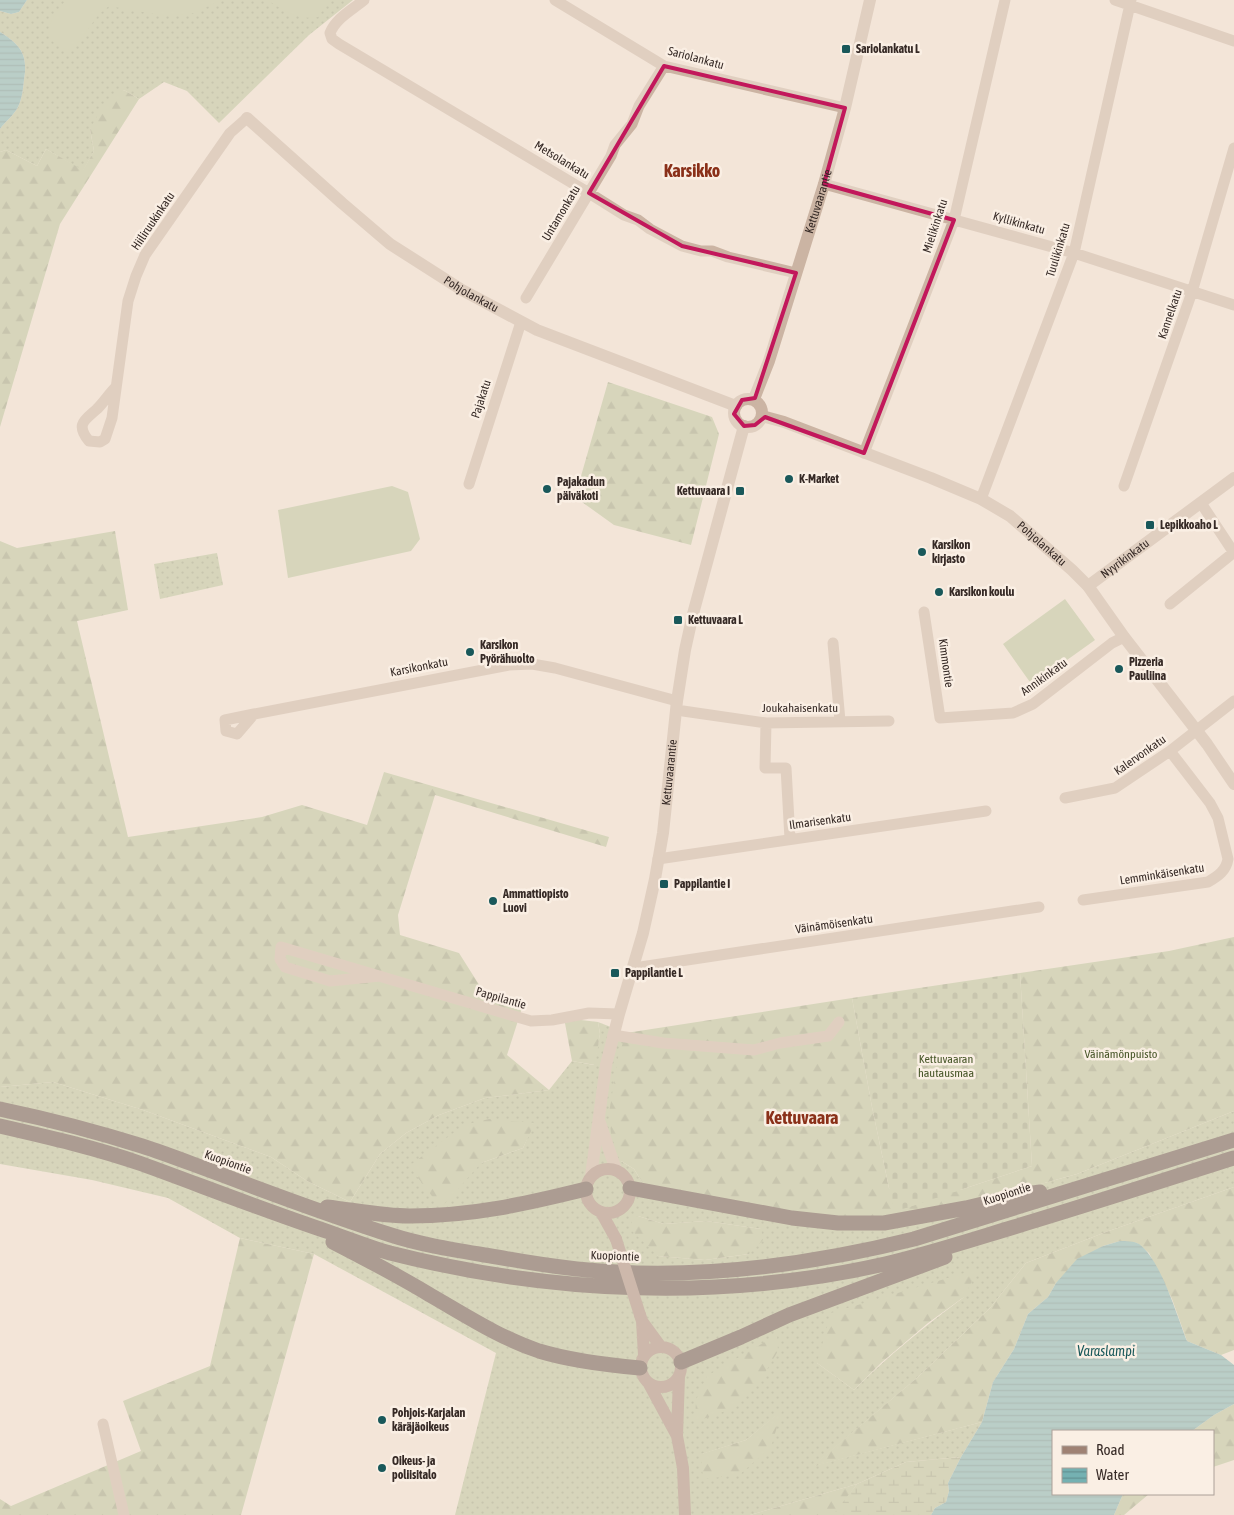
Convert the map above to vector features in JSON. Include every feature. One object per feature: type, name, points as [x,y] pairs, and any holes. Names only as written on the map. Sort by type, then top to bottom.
[{"type":"highway","name":"Kuopiontie","points":[[0,1109],[85,1129],[144,1146],[298,1204],[394,1236],[450,1250],[578,1269],[690,1272],[754,1268],[880,1248],[1234,1140]]},
{"type":"highway","points":[[0,1126],[138,1163],[292,1220],[387,1252],[447,1266],[577,1286],[665,1289],[756,1284],[848,1271],[918,1255],[1234,1158]]},
{"type":"highway","points":[[298,1204],[408,1216],[470,1214],[523,1205],[589,1183]]},
{"type":"highway","points":[[630,1188],[792,1218],[838,1224],[884,1223],[966,1208],[1020,1195],[1083,1186]]},
{"type":"highway","points":[[680,1369],[789,1314],[903,1273],[1042,1218]]},
{"type":"highway","points":[[292,1220],[405,1280],[511,1340],[539,1351],[598,1364],[642,1362]]},
{"type":"main road","points":[[601,1212],[607,1213],[619,1210],[628,1201],[630,1188],[626,1177],[616,1170],[602,1169],[589,1183],[590,1203],[601,1212],[616,1239],[641,1318],[644,1380],[654,1387],[666,1387],[672,1385],[680,1369]]},
{"type":"main road","points":[[616,1239],[619,1210]]},
{"type":"main road","points":[[641,1318],[661,1347]]},
{"type":"main road","points":[[642,1362],[654,1348],[661,1347],[673,1351],[680,1369],[676,1436]]},
{"type":"main road","points":[[649,1384],[676,1436],[683,1468],[685,1515]]},
{"type":"street","name":"Metsolankatu","points":[[364,0],[332,26],[330,33],[332,39],[339,44],[624,215],[638,220],[650,229],[682,246],[701,251],[712,251],[728,257],[796,273]]},
{"type":"street","name":"Sariolankatu","points":[[555,0],[664,66],[845,108]]},
{"type":"street","name":"Kettuvaarantie","points":[[754,400],[769,361],[824,184],[845,108],[870,0]]},
{"type":"street","name":"Mielikinkatu","points":[[864,453],[954,220],[1005,0]]},
{"type":"street","points":[[1116,0],[1130,2],[1234,40]]},
{"type":"street","name":"Tuulikinkatu","points":[[981,498],[1074,253],[1130,2]]},
{"type":"street","name":"Untamonkatu","points":[[526,298],[611,156],[615,145],[632,124],[640,106],[664,66]]},
{"type":"street","name":"Pohjolankatu","points":[[247,118],[348,209],[390,244],[462,290],[521,322],[736,406]]},
{"type":"street","name":"Hiiliruukinkatu","points":[[116,387],[128,301],[145,255],[230,133],[247,118]]},
{"type":"street","name":"Kannelkatu","points":[[1124,486],[1192,292],[1234,148]]},
{"type":"street","name":"Kyllikinkatu","points":[[824,184],[1074,253],[1234,305]]},
{"type":"street","name":"Pajakatu","points":[[469,484],[521,322]]},
{"type":"street","points":[[746,398],[754,400],[761,406],[762,416],[755,425],[744,426],[735,418],[734,410],[746,398]]},
{"type":"street","name":"Pohjolankatu","points":[[762,416],[784,422],[981,498],[1010,516],[1088,586],[1124,637],[1225,769],[1234,784]]},
{"type":"street","name":"Kettuvaarantie","points":[[589,1183],[604,1075],[618,1014],[634,968],[658,859],[693,614],[744,426]]},
{"type":"street","name":"Nyyrikinkatu","points":[[1088,586],[1234,478]]},
{"type":"street","points":[[1170,604],[1234,553],[1201,503]]},
{"type":"street","name":"Kimmontie","points":[[924,612],[940,718]]},
{"type":"street","name":"Annikinkatu","points":[[940,718],[1013,713],[1034,704],[1112,643],[1124,637]]},
{"type":"street","points":[[832,643],[840,721]]},
{"type":"street","name":"Karsikonkatu","points":[[254,714],[500,666],[532,664],[556,668],[680,706]]},
{"type":"street","name":"Kalervonkatu","points":[[1064,798],[1115,788],[1170,751],[1234,701]]},
{"type":"street","name":"Joukahaisenkatu","points":[[680,706],[766,723],[889,721]]},
{"type":"street","points":[[766,723],[764,768],[786,768],[790,839]]},
{"type":"street","name":"Lemminkäisenkatu","points":[[1083,900],[1208,882],[1219,875],[1227,866],[1228,859],[1218,818],[1210,803],[1170,751]]},
{"type":"street","name":"Ilmarisenkatu","points":[[658,859],[986,811]]},
{"type":"street","name":"Väinämöisenkatu","points":[[634,968],[1039,907]]},
{"type":"street","name":"Pappilantie","points":[[380,976],[330,981],[285,967],[280,959],[281,947],[290,950],[380,976],[531,1021],[552,1020],[589,1013],[618,1014]]},
{"type":"street","points":[[613,1035],[663,1043],[754,1050],[780,1043],[828,1036],[839,1022]]},
{"type":"street","name":"Kettuvaarantie","points":[[599,1118],[616,1170]]},
{"type":"street","points":[[103,1424],[124,1515]]},
{"type":"highlighted area","points":[[664,66],[845,108],[824,184],[954,220],[864,453],[765,417],[755,425],[744,426],[734,414],[742,400],[755,398],[796,273],[682,246],[589,193]]},
{"type":"green space","points":[[27,0],[353,0],[309,35],[219,123],[187,91],[164,82],[139,99],[124,90],[90,129],[94,151],[83,171],[46,149],[37,166],[6,150],[0,152],[0,129],[19,104],[23,91],[25,64],[22,52],[14,42],[0,32],[0,11],[11,14],[19,12]]},
{"type":"green space","points":[[66,0],[221,0],[194,13],[166,16],[109,6],[99,14],[72,51],[57,45],[51,40],[49,34],[49,28],[54,16]]},
{"type":"green space","points":[[267,0],[324,0],[324,8],[318,17],[311,18],[291,14]]},
{"type":"green space","points":[[124,90],[139,99],[60,224],[0,427],[0,152],[6,150],[37,166],[46,149],[83,170],[94,151],[90,129],[105,102]]},
{"type":"green space","points":[[608,382],[712,417],[719,434],[691,545],[614,525],[575,497]]},
{"type":"green space","points":[[392,486],[408,492],[420,539],[411,551],[288,578],[278,510]]},
{"type":"green space","points":[[115,531],[128,610],[77,621],[128,837],[262,817],[302,805],[367,825],[384,772],[609,837],[606,847],[435,795],[398,915],[400,935],[459,953],[483,991],[524,1002],[507,1055],[549,1090],[485,1098],[439,1115],[406,1133],[380,1154],[350,1202],[307,1181],[271,1157],[143,1110],[53,1082],[0,1087],[0,541],[17,548]]},
{"type":"green space","points":[[217,553],[223,585],[160,599],[154,564]]},
{"type":"green space","points":[[1065,599],[1095,640],[1032,685],[1003,644]]},
{"type":"green space","name":"Väinämönpuisto","points":[[1234,937],[1234,1111],[1077,1174],[1019,1190],[884,1219],[836,1219],[645,1187],[634,1169],[621,1161],[611,1134],[609,1113],[618,1058],[626,1033],[852,998],[894,1212],[1032,1166],[1020,973],[1169,951]]},
{"type":"green space","name":"Kettuvaaran hautausmaa","points":[[1020,973],[1032,1166],[894,1212],[852,998]]},
{"type":"green space","points":[[564,1018],[598,1022],[600,1034],[595,1065],[572,1061]]},
{"type":"green space","points":[[598,1022],[626,1033],[621,1161],[634,1169],[645,1187],[1019,1190],[1077,1174],[1234,1111],[1234,1187],[1106,1232],[1026,1263],[990,1308],[918,1377],[813,1466],[982,1422],[961,1457],[906,1462],[857,1484],[750,1515],[455,1515],[496,1353],[314,1254],[240,1238],[168,1198],[92,1180],[0,1164],[0,1087],[53,1082],[143,1110],[271,1157],[307,1181],[350,1202],[380,1154],[406,1133],[439,1115],[485,1098],[549,1090],[572,1061],[594,1065],[600,1034]],"holes":[[[534,1123],[523,1148],[481,1163]],[[638,1216],[664,1224],[706,1221],[761,1229],[749,1254],[705,1260],[658,1256]],[[964,1297],[907,1342],[854,1390],[817,1363]],[[782,1411],[704,1478],[702,1454],[746,1440]]]},
{"type":"green space","points":[[489,1119],[535,1123],[523,1148],[481,1163],[441,1208],[409,1166],[464,1125]]},
{"type":"green space","points":[[1234,1187],[1234,1350],[1221,1355],[1187,1341],[1172,1299],[1149,1253],[1137,1243],[1120,1241],[1103,1246],[1056,1283],[1048,1297],[1028,1314],[1014,1349],[993,1382],[982,1422],[811,1467],[918,1377],[990,1308],[1026,1263],[1106,1232]]},
{"type":"green space","points":[[638,1216],[664,1224],[706,1221],[761,1229],[763,1240],[749,1254],[705,1260],[658,1256],[631,1230],[632,1220]]},
{"type":"green space","points":[[240,1238],[314,1254],[241,1515],[0,1515],[0,1499],[11,1506],[141,1451],[123,1401],[210,1366]]},
{"type":"green space","points":[[978,1269],[964,1297],[928,1323],[881,1363],[854,1390],[817,1363],[831,1313]]},
{"type":"green space","points":[[777,1335],[778,1351],[760,1381],[736,1407],[695,1422],[696,1400],[707,1376]]},
{"type":"green space","points":[[1234,1404],[1234,1460],[1214,1467],[1214,1430],[1193,1430],[1214,1415]]},
{"type":"green space","points":[[782,1410],[771,1447],[739,1475],[703,1479],[701,1454],[746,1440]]},
{"type":"green space","points":[[961,1457],[948,1483],[949,1491],[946,1502],[935,1508],[931,1515],[833,1515],[857,1484],[906,1462]]},
{"type":"green space","points":[[857,1484],[835,1515],[750,1515]]},
{"type":"green space","points":[[1123,1495],[1148,1495],[1124,1515],[1114,1515]]},
{"type":"water","points":[[0,0],[27,0],[19,12],[11,14],[0,11]]},
{"type":"water","points":[[0,32],[14,42],[22,52],[25,71],[23,91],[19,104],[0,129]]},
{"type":"water","name":"Varaslampi","points":[[1120,1241],[1132,1242],[1139,1244],[1147,1252],[1168,1289],[1187,1341],[1221,1355],[1234,1365],[1234,1404],[1214,1415],[1193,1430],[1052,1430],[1052,1495],[1123,1495],[1114,1515],[931,1515],[935,1508],[946,1502],[949,1491],[948,1483],[982,1422],[993,1382],[1014,1349],[1028,1314],[1048,1297],[1056,1283],[1077,1259],[1103,1246]]},
{"type":"place","name":"Sariolankatu L","points":[[846,49]]},
{"type":"place","name":"K-Market","points":[[789,479]]},
{"type":"place","name":"Pajakadun päiväkoti","points":[[547,489]]},
{"type":"place","name":"Kettuvaara I","points":[[740,491]]},
{"type":"place","name":"Lepikkoaho L","points":[[1150,525]]},
{"type":"place","name":"Karsikon kirjasto","points":[[922,552]]},
{"type":"place","name":"Karsikon koulu","points":[[939,592]]},
{"type":"place","name":"Kettuvaara L","points":[[678,620]]},
{"type":"place","name":"Karsikon Pyörähuolto","points":[[470,652]]},
{"type":"place","name":"Pizzeria Pauliina","points":[[1119,669]]},
{"type":"place","name":"Pappilantie I","points":[[664,884]]},
{"type":"place","name":"Ammattiopisto Luovi","points":[[493,901]]},
{"type":"place","name":"Pappilantie L","points":[[615,973]]},
{"type":"place","name":"Pohjois-Karjalan käräjäoikeus","points":[[382,1420]]},
{"type":"place","name":"Oikeus- ja poliisitalo","points":[[382,1468]]},
{"type":"district","name":"Karsikko","points":[[692,171]]},
{"type":"district","name":"Kettuvaara","points":[[802,1118]]}]
